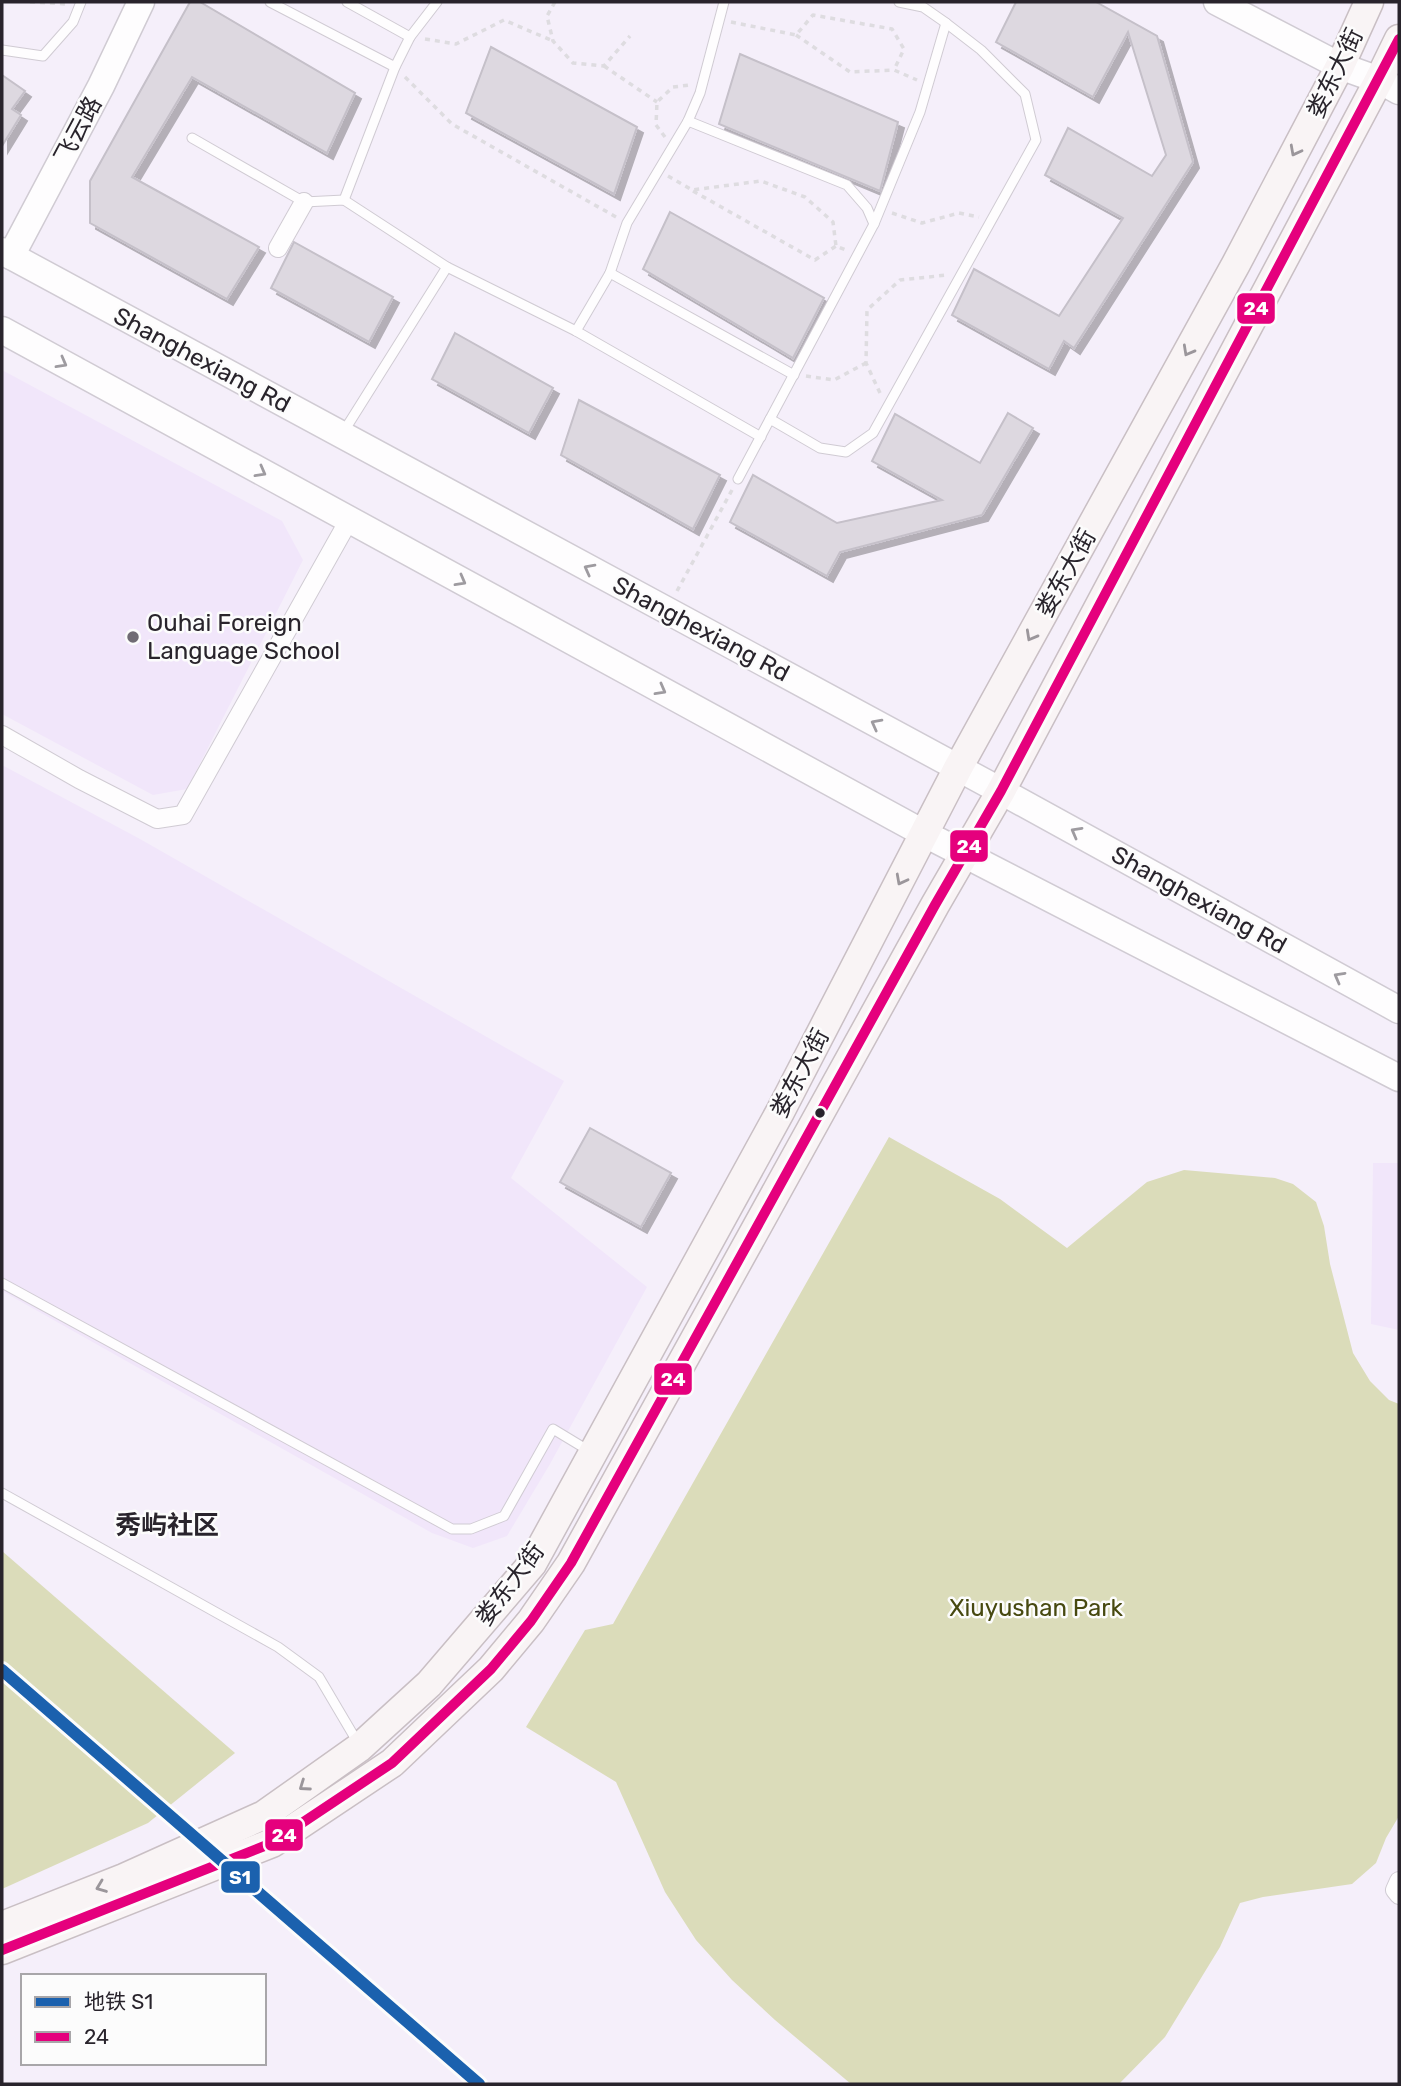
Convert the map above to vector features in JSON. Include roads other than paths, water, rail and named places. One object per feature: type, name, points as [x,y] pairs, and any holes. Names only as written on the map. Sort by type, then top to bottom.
[{"type":"main road","name":"飞云路","points":[[6,254],[101,86],[141,2]]},
{"type":"main road","points":[[1217,2],[1340,66],[1389,86]]},
{"type":"main road","name":"娄东大街","points":[[2,1926],[124,1878],[264,1815],[360,1747],[429,1684],[532,1563],[780,1112],[958,768],[1236,264],[1340,66],[1369,2]]},
{"type":"main road","name":"娄东大街","points":[[2,1950],[272,1843],[392,1763],[491,1669],[531,1621],[571,1563],[1389,86],[1399,39]]},
{"type":"main road","name":"Shanghexiang Rd","points":[[6,254],[958,768],[1399,1010]]},
{"type":"main road","points":[[2,330],[925,834],[1399,1078]]},
{"type":"street","points":[[278,248],[304,202]]},
{"type":"street","points":[[2,735],[157,819],[183,815],[349,520]]},
{"type":"street","points":[[1399,1881],[1395,1890],[1399,1895]]},
{"type":"lane","points":[[270,2],[395,67]]},
{"type":"lane","points":[[347,2],[410,37]]},
{"type":"lane","points":[[344,200],[395,67],[410,37],[437,2]]},
{"type":"lane","points":[[576,331],[610,273],[627,223],[688,121],[702,84],[724,2]]},
{"type":"lane","points":[[770,419],[820,448],[846,452],[873,433],[1036,140],[1025,94],[981,50],[946,23],[923,7],[900,2]]},
{"type":"lane","points":[[2,50],[43,56],[73,22],[80,3]]},
{"type":"lane","points":[[738,479],[874,224],[920,112],[946,23]]},
{"type":"lane","points":[[688,121],[847,186],[867,208],[874,224]]},
{"type":"lane","points":[[192,138],[304,202],[344,200],[447,267],[576,331],[761,437]]},
{"type":"lane","points":[[341,435],[447,267]]},
{"type":"lane","points":[[610,273],[794,375]]},
{"type":"lane","points":[[2,1283],[452,1529],[471,1529],[504,1516],[553,1429],[593,1453]]},
{"type":"lane","points":[[2,1493],[278,1647],[319,1677],[360,1747]]},
{"type":"metro line","name":"S1","points":[[2,1670],[479,2084]]},
{"type":"place","name":"Ouhai Foreign Language School","points":[[133,637]]},
{"type":"district","name":"秀屿社区","points":[[167,1525]]},
{"type":"park label","name":"Xiuyushan Park","points":[[1036,1608]]}]
